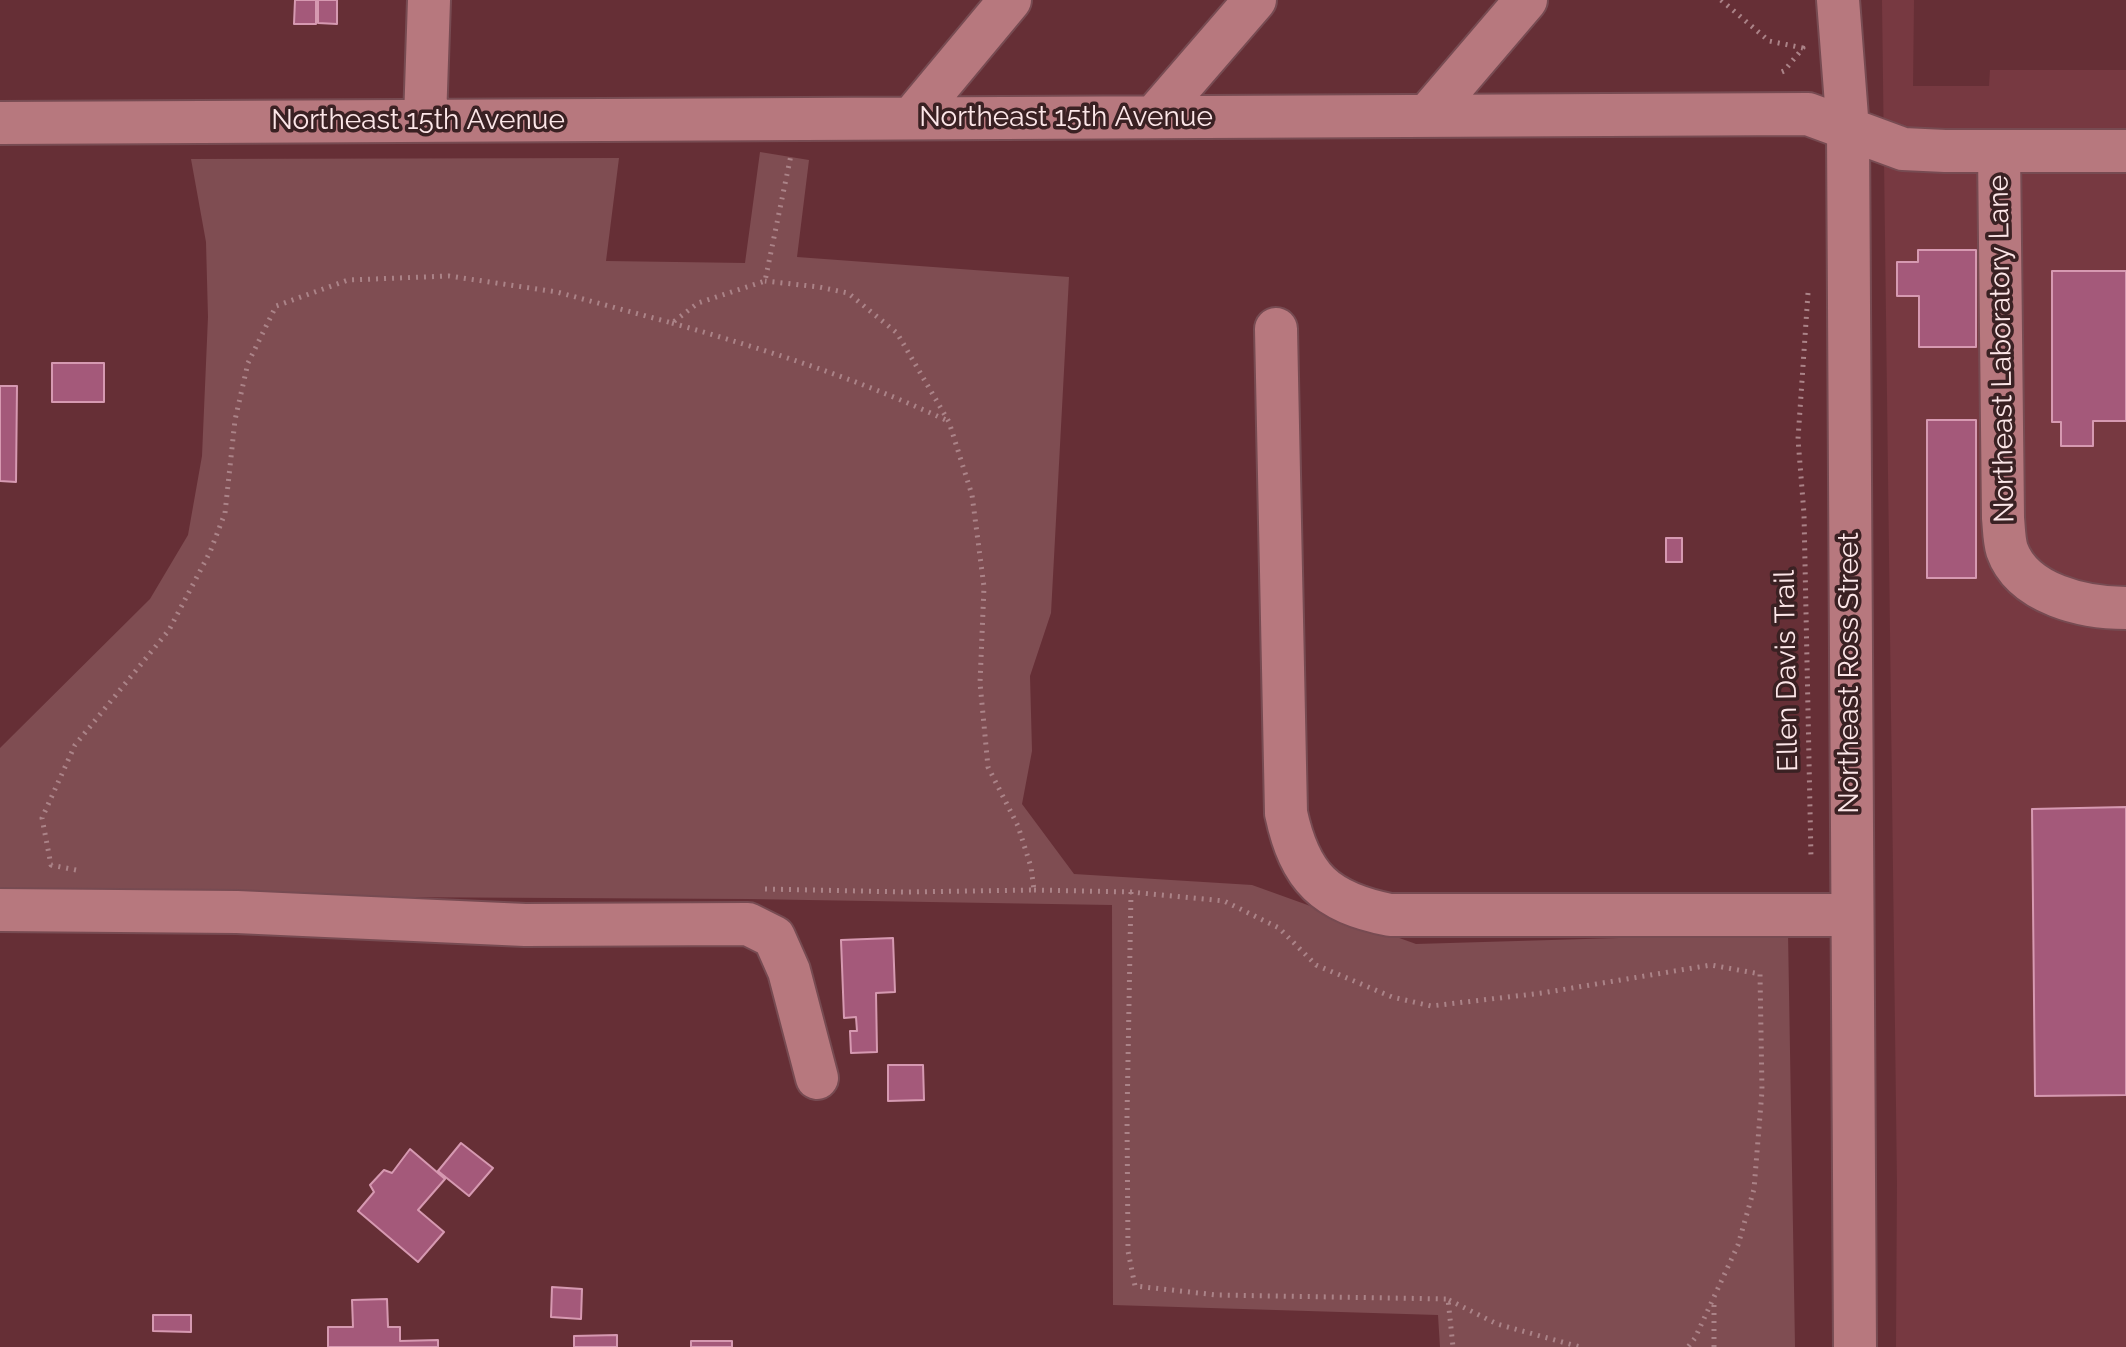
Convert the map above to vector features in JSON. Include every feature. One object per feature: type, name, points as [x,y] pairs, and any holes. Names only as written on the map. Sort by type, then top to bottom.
[{"type":"street","points":[[425,120],[429,0]]},
{"type":"street","points":[[912,118],[1010,0]]},
{"type":"street","points":[[1154,117],[1255,0]]},
{"type":"street","points":[[1427,116],[1526,0]]},
{"type":"street","name":"Northeast Ross Street","points":[[1838,0],[1848,130],[1831,915],[1855,1347]]},
{"type":"street","name":"Northeast 15th Avenue","points":[[0,123],[1808,114],[1903,149],[2126,151]]},
{"type":"street","name":"Northeast Laboratory Lane","points":[[1999,151],[2003,518],[2007,549],[2016,566],[2028,578],[2060,596],[2092,607],[2126,608]]},
{"type":"street","points":[[1276,329],[1286,813],[1293,844],[1308,872],[1331,894],[1359,909],[1390,915],[1831,915]]},
{"type":"street","points":[[0,910],[237,912],[525,925],[748,924],[774,937],[789,971],[817,1078]]},
{"type":"path","points":[[1806,34],[1803,48],[1810,52]]},
{"type":"path","points":[[765,281],[801,119]]},
{"type":"path","points":[[78,871],[51,865],[42,818],[75,745],[169,630],[210,552],[225,513],[235,420],[248,363],[276,306],[348,280],[449,276],[557,292],[786,355],[889,394],[949,422]]},
{"type":"path","points":[[672,323],[698,303],[765,281],[848,293],[897,333],[949,422],[972,495],[984,587],[980,683],[988,767],[1018,826],[1031,867],[1034,890]]},
{"type":"path","name":"Ellen Davis Trail","points":[[1808,286],[1798,439],[1831,915]]},
{"type":"path","points":[[749,888],[1131,892],[1224,901],[1279,928],[1316,965],[1392,997],[1431,1006],[1542,993],[1711,965],[1760,974],[1762,1091],[1754,1189],[1738,1245],[1688,1347]]},
{"type":"path","points":[[1131,892],[1128,1251],[1135,1286],[1217,1295],[1448,1299],[1497,1324],[1580,1347]]},
{"type":"path","points":[[1714,1297],[1714,1347]]},
{"type":"path","points":[[1448,1299],[1453,1347]]},
{"type":"shaded area","points":[[1882,0],[1914,0],[1913,86],[1989,86],[1990,70],[2126,70],[2126,1347],[1896,1347],[1897,1183]]},
{"type":"shaded area","points":[[760,152],[809,160],[797,257],[1069,277],[1051,613],[1030,676],[1032,751],[1022,804],[1074,874],[1252,885],[1416,944],[1788,933],[1795,1347],[1440,1347],[1438,1315],[1113,1305],[1112,905],[748,899],[0,895],[0,748],[150,599],[188,535],[202,456],[208,317],[206,242],[191,159],[619,158],[606,261],[745,263]]},
{"type":"building","points":[[295,0],[316,0],[316,24],[294,24]]},
{"type":"building","points":[[318,0],[337,0],[337,24],[318,23]]},
{"type":"building","points":[[1918,250],[1976,250],[1976,347],[1919,347],[1919,296],[1897,296],[1897,262],[1918,262]]},
{"type":"building","points":[[2052,271],[2126,271],[2126,421],[2093,421],[2093,446],[2061,446],[2061,422],[2052,422]]},
{"type":"building","points":[[52,363],[104,363],[104,402],[52,402]]},
{"type":"building","points":[[0,386],[17,386],[16,482],[0,481]]},
{"type":"building","points":[[1927,420],[1976,420],[1976,578],[1927,578]]},
{"type":"building","points":[[1666,538],[1682,538],[1682,562],[1666,562]]},
{"type":"building","points":[[2126,807],[2126,1095],[2035,1096],[2032,809]]},
{"type":"building","points":[[893,938],[895,992],[876,993],[877,1052],[851,1053],[850,1031],[857,1031],[856,1017],[844,1018],[841,940]]},
{"type":"building","points":[[888,1065],[923,1065],[924,1100],[888,1101]]},
{"type":"building","points":[[461,1143],[493,1168],[469,1196],[438,1171]]},
{"type":"building","points":[[410,1149],[445,1179],[418,1210],[444,1232],[418,1262],[358,1211],[374,1192],[370,1185],[384,1170],[392,1173]]},
{"type":"building","points":[[552,1287],[582,1289],[581,1319],[551,1317]]},
{"type":"building","points":[[387,1299],[388,1327],[400,1327],[400,1341],[438,1340],[438,1347],[328,1347],[328,1327],[353,1327],[352,1300]]},
{"type":"building","points":[[153,1315],[191,1315],[191,1332],[153,1331]]},
{"type":"building","points":[[617,1335],[617,1347],[574,1347],[574,1336]]},
{"type":"building","points":[[691,1341],[732,1341],[732,1347],[691,1347]]}]
